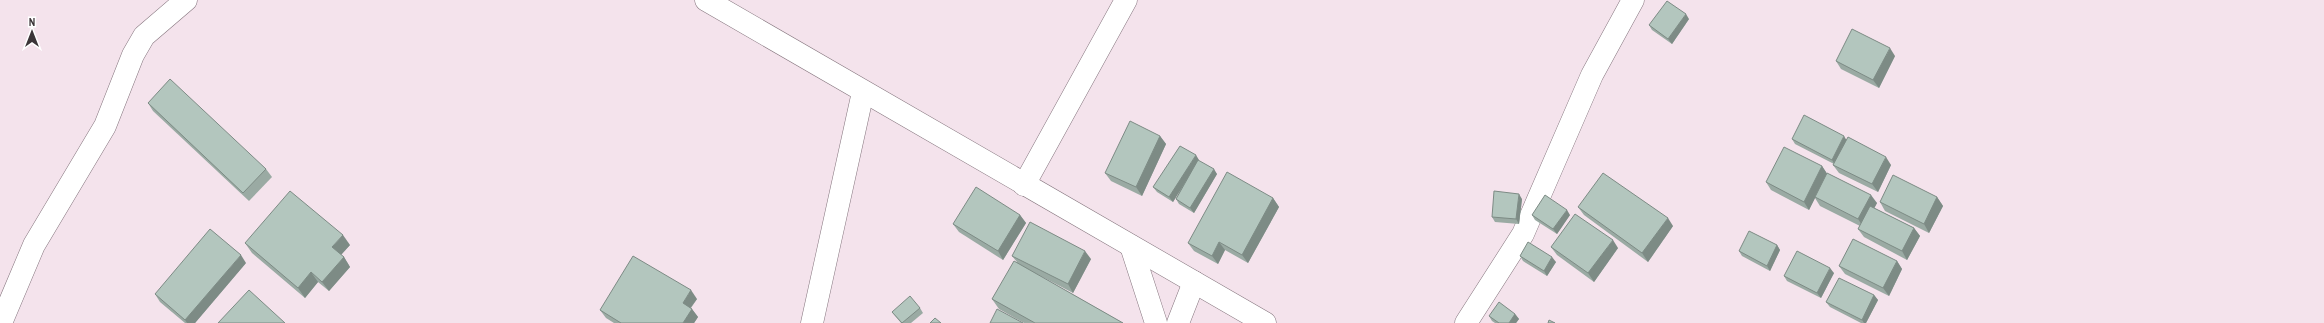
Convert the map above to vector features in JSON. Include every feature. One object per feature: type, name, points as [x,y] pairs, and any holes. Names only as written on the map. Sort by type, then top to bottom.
[{"type":"street","points":[[1,323],[34,245],[105,126],[137,49],[144,36],[186,0]]},
{"type":"street","points":[[706,0],[1265,323]]},
{"type":"street","points":[[1024,185],[1126,0]]},
{"type":"street","points":[[1466,323],[1523,234],[1592,74],[1633,0]]},
{"type":"street","points":[[812,323],[863,92]]},
{"type":"street","points":[[1131,246],[1156,323]]},
{"type":"street","points":[[1178,323],[1194,282]]},
{"type":"building","points":[[1667,1],[1686,14],[1668,39],[1649,25]]},
{"type":"building","points":[[1852,29],[1890,48],[1873,80],[1836,61]]},
{"type":"building","points":[[170,79],[266,169],[243,193],[148,103]]},
{"type":"building","points":[[1804,115],[1844,136],[1832,160],[1792,139]]},
{"type":"building","points":[[1130,121],[1160,136],[1136,187],[1105,173]]},
{"type":"building","points":[[1848,137],[1886,157],[1872,184],[1833,165]]},
{"type":"building","points":[[1180,146],[1196,155],[1169,197],[1153,187]]},
{"type":"building","points":[[1784,147],[1822,166],[1804,202],[1766,182]]},
{"type":"building","points":[[1198,160],[1214,169],[1190,208],[1176,199]]},
{"type":"building","points":[[1227,172],[1273,198],[1242,255],[1219,242],[1212,256],[1188,243]]},
{"type":"building","points":[[1603,173],[1668,218],[1642,253],[1578,207]]},
{"type":"building","points":[[1827,173],[1871,195],[1858,219],[1815,197]]},
{"type":"building","points":[[1893,175],[1937,197],[1924,224],[1880,202]]},
{"type":"building","points":[[976,187],[1020,215],[998,251],[953,224]]},
{"type":"building","points":[[290,191],[343,235],[332,247],[344,257],[322,282],[311,272],[298,288],[245,243]]},
{"type":"building","points":[[1494,191],[1519,194],[1516,219],[1492,217]]},
{"type":"building","points":[[1545,195],[1567,210],[1553,229],[1532,215]]},
{"type":"building","points":[[1870,206],[1914,228],[1902,251],[1858,229]]},
{"type":"building","points":[[1575,214],[1613,240],[1588,273],[1551,247]]},
{"type":"building","points":[[1030,222],[1085,251],[1068,284],[1012,256]]},
{"type":"building","points":[[210,229],[241,255],[185,320],[155,294]]},
{"type":"building","points":[[1749,231],[1777,245],[1767,266],[1739,251]]},
{"type":"building","points":[[1853,239],[1897,261],[1883,288],[1839,266]]},
{"type":"building","points":[[1528,242],[1552,257],[1544,271],[1520,256]]},
{"type":"building","points":[[1797,251],[1830,268],[1817,293],[1784,276]]},
{"type":"building","points":[[633,256],[691,290],[683,303],[692,309],[683,323],[621,323],[600,310]]},
{"type":"building","points":[[1014,261],[1123,323],[1035,323],[992,299]]},
{"type":"building","points":[[1839,278],[1874,295],[1862,320],[1826,302]]},
{"type":"building","points":[[249,290],[285,323],[218,323]]},
{"type":"building","points":[[910,296],[920,308],[902,323],[892,312]]},
{"type":"building","points":[[1499,302],[1515,314],[1509,323],[1499,323],[1489,316]]},
{"type":"building","points":[[997,309],[1023,323],[990,323]]},
{"type":"building","points":[[935,318],[941,323],[930,323]]},
{"type":"building","points":[[1549,320],[1555,323],[1548,323]]}]
